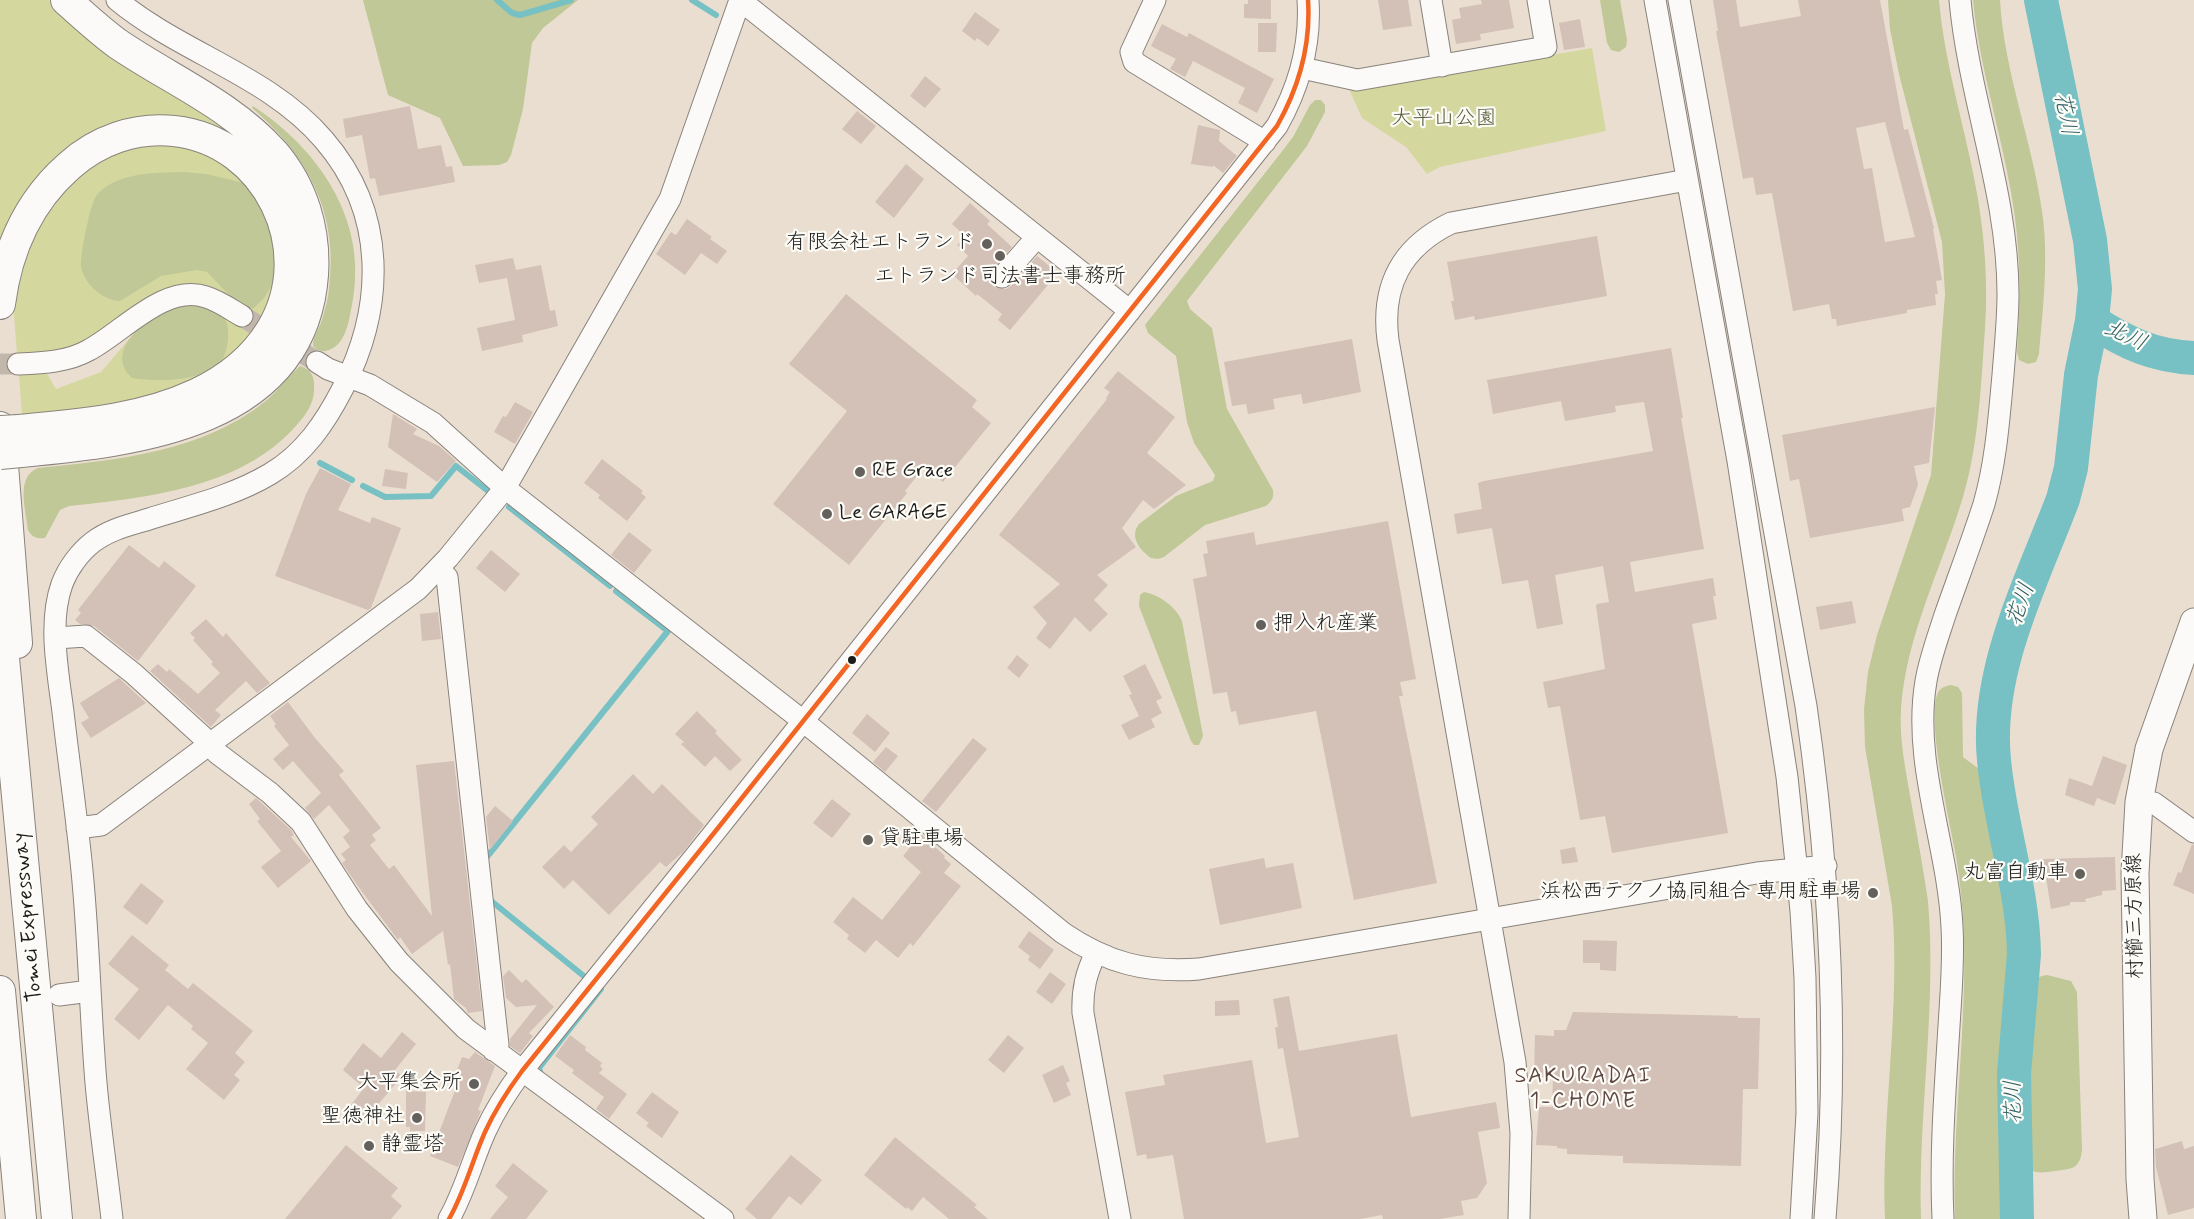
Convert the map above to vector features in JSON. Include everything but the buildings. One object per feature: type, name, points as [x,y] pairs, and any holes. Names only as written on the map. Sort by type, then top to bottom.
[{"type":"highway","points":[[8,438],[128,440],[183,425],[235,402],[258,385],[278,365],[305,315],[312,288],[314,260],[312,231],[292,178],[276,155],[235,117],[119,44],[66,0]]},
{"type":"highway","points":[[0,304],[8,262],[19,232],[35,203],[55,178],[72,163],[108,140],[134,132],[160,129],[187,132],[212,141],[235,154],[255,172],[271,193],[288,237],[290,261],[288,285],[282,308],[272,329],[241,365],[198,393],[150,411],[8,438]]},
{"type":"highway","points":[[8,438],[17,626],[15,764]]},
{"type":"highway","name":"Tomei Expressway","points":[[0,616],[57,1219]]},
{"type":"highway","name":"Tomei Expressway","points":[[0,991],[21,1219]]},
{"type":"highway","points":[[0,1136],[11,1219]]},
{"type":"main road","name":"村櫛三方原線","points":[[2143,1219],[2140,1168],[2135,873],[2139,802],[2156,725],[2191,637]]},
{"type":"street","points":[[112,1219],[96,1085],[82,871],[59,675],[56,604],[63,580],[76,559],[93,542],[115,530],[250,486],[275,472],[317,433],[349,377],[368,324],[373,296],[374,267],[371,239],[354,186],[340,161],[304,119],[252,81],[169,37],[143,21],[117,0]]},
{"type":"street","points":[[77,828],[100,825],[401,603],[438,569],[506,488],[670,199],[740,0],[1130,311]]},
{"type":"street","points":[[1155,0],[1131,52],[1134,62],[1264,142]]},
{"type":"street","points":[[449,1219],[457,1205],[485,1132],[508,1090],[522,1071],[1264,142],[1287,108],[1302,68],[1308,30],[1308,0]]},
{"type":"street","points":[[1431,0],[1442,66]]},
{"type":"street","points":[[1302,68],[1357,80],[1546,47],[1538,0]]},
{"type":"street","points":[[1655,0],[1739,472],[1786,777],[1805,978],[1806,1124],[1801,1219]]},
{"type":"street","points":[[1679,0],[1806,706],[1816,774],[1826,866],[1832,977],[1832,1114],[1825,1219]]},
{"type":"street","points":[[1943,1219],[1943,1131],[1952,981],[1952,926],[1923,742],[1923,711],[1932,652],[1991,476],[1999,420],[2008,294],[2001,204],[1967,49],[1960,0]]},
{"type":"street","points":[[1519,1219],[1522,1169],[1515,1062],[1388,340],[1386,322],[1391,286],[1398,270],[1420,241],[1451,223],[1687,180]]},
{"type":"street","points":[[1002,278],[1037,237]]},
{"type":"street","points":[[18,364],[62,360],[87,351],[169,297],[187,294],[204,296],[242,316]]},
{"type":"street","points":[[317,362],[370,385],[418,412],[506,488],[803,721],[1063,933],[1096,953],[1137,967],[1158,970],[1199,969],[1757,873],[1826,866]]},
{"type":"street","points":[[438,569],[447,576],[498,1045],[494,1050]]},
{"type":"street","points":[[57,638],[86,636],[134,674],[202,736],[216,753],[270,793],[301,822],[357,909],[399,962],[466,1029],[723,1219]]},
{"type":"street","points":[[2139,802],[2154,803],[2194,832]]},
{"type":"street","points":[[1096,953],[1084,984],[1083,1013],[1120,1219]]},
{"type":"street","points":[[59,995],[90,991]]},
{"type":"green space","points":[[0,0],[49,0],[56,8],[248,144],[131,119],[0,246]]},
{"type":"green space","points":[[363,0],[578,0],[543,28],[532,43],[523,109],[511,155],[507,162],[499,165],[463,166],[440,118],[388,95]]},
{"type":"green space","points":[[1600,0],[1620,0],[1627,40],[1626,47],[1619,52],[1611,50],[1607,43]]},
{"type":"green space","points":[[1888,0],[1939,0],[1946,50],[1978,199],[1986,280],[1982,370],[1973,456],[1955,523],[1917,628],[1904,682],[1901,709],[1903,755],[1928,901],[1930,941],[1921,1219],[1885,1219],[1894,944],[1892,906],[1865,747],[1864,709],[1868,672],[1877,635],[1931,475],[1945,294],[1942,242],[1899,74],[1890,29]]},
{"type":"green space","points":[[1973,0],[2000,0],[2012,80],[2032,158],[2042,211],[2044,300],[2039,354],[2036,362],[2028,364],[2019,360],[2017,352],[2019,272],[2017,232],[2006,168],[1980,48]]},
{"type":"green space","name":"大平山公園","points":[[1592,48],[1606,131],[1440,167],[1427,174],[1406,147],[1362,118],[1348,87],[1357,89]]},
{"type":"green space","points":[[1315,100],[1321,100],[1325,105],[1325,112],[1307,146],[1187,301],[1190,309],[1212,328],[1227,409],[1273,490],[1273,497],[1266,506],[1205,525],[1164,557],[1151,558],[1137,543],[1135,534],[1139,524],[1176,496],[1213,481],[1215,475],[1194,443],[1187,422],[1176,356],[1148,333],[1145,325],[1293,137]]},
{"type":"green space","points":[[253,106],[298,142],[332,188],[344,213],[352,241],[355,269],[353,299],[345,333],[339,343],[330,350],[322,351],[313,346],[329,289],[331,261],[324,211],[304,166],[272,126],[252,108]]},
{"type":"green space","points":[[160,142],[207,152],[246,180],[275,282],[261,323],[233,355],[192,381],[120,405],[22,416],[19,374],[46,372],[56,389],[101,372],[135,332],[225,294],[206,288],[174,287],[147,298],[81,343],[57,350],[17,354],[13,303],[30,237],[64,187],[113,152]]},
{"type":"green space","points":[[154,173],[206,174],[244,183],[269,219],[277,261],[274,282],[264,298],[253,309],[233,299],[207,272],[197,270],[161,276],[120,301],[101,295],[86,279],[81,261],[86,230],[96,196],[107,186],[125,178]]},
{"type":"green space","points":[[187,304],[213,310],[225,319],[228,339],[222,360],[214,369],[195,376],[163,380],[132,378],[127,373],[123,356],[126,345],[133,335],[154,318]]},
{"type":"green space","points":[[300,366],[310,372],[314,382],[314,396],[307,411],[293,429],[271,449],[246,465],[189,487],[159,494],[69,506],[60,510],[45,538],[35,537],[28,530],[24,486],[31,472],[38,468],[129,457],[188,442],[217,431],[243,417],[268,399]]},
{"type":"green space","points":[[1144,592],[1167,602],[1182,621],[1203,736],[1199,745],[1194,745],[1191,741],[1139,606],[1140,595]]},
{"type":"green space","points":[[1951,685],[1958,687],[1962,693],[1963,757],[1983,772],[1985,779],[2014,935],[2005,1074],[2007,1219],[1955,1219],[1956,1128],[1962,1038],[1964,947],[1962,901],[1936,745],[1935,722],[1935,703],[1939,691]]},
{"type":"green space","points":[[2047,975],[2071,981],[2077,992],[2082,1150],[2079,1162],[2074,1167],[2036,1172],[2029,1167],[2025,1157],[2024,1075],[2031,987],[2037,978]]},
{"type":"waterway","points":[[497,0],[512,13],[520,15],[571,0]]},
{"type":"waterway","points":[[692,0],[716,15]]},
{"type":"waterway","name":"花川","points":[[2017,1219],[2014,1074],[2024,954],[2023,929],[1997,785],[1993,727],[2004,660],[2025,594],[2063,499],[2071,468],[2081,375],[2092,321],[2095,289],[2090,240],[2041,0]]},
{"type":"waterway","name":"北川","points":[[2092,321],[2140,347],[2179,357],[2194,358]]},
{"type":"waterway","points":[[320,463],[352,480]]},
{"type":"waterway","points":[[363,486],[385,497],[431,496],[456,466],[488,491]]},
{"type":"waterway","points":[[509,507],[610,586]]},
{"type":"waterway","points":[[486,862],[486,858],[668,631],[616,591]]},
{"type":"waterway","points":[[490,896],[490,900],[585,977]]},
{"type":"waterway","points":[[541,1075],[539,1068],[601,989]]},
{"type":"tunnel","points":[[242,316],[317,362]]},
{"type":"tunnel","points":[[0,364],[18,364]]},
{"type":"transit line","points":[[449,1219],[460,1198],[489,1124],[522,1071],[1277,126],[1292,96],[1302,65],[1308,33],[1308,0]]},
{"type":"place","name":"有限会社エトランド","points":[[987,244]]},
{"type":"place","name":"エトランド司法書士事務所","points":[[1000,256]]},
{"type":"place","name":"RE Grace","points":[[860,472]]},
{"type":"place","name":"Le GARAGE","points":[[827,514]]},
{"type":"place","name":"押入れ産業","points":[[1261,625]]},
{"type":"place","name":"貸駐車場","points":[[868,840]]},
{"type":"place","name":"丸富自動車","points":[[2080,874]]},
{"type":"place","name":"浜松西テクノ協同組合 専用駐車場","points":[[1873,893]]},
{"type":"place","name":"大平集会所","points":[[474,1084]]},
{"type":"place","name":"聖徳神社","points":[[417,1118]]},
{"type":"place","name":"静霊塔","points":[[369,1146]]},
{"type":"district","name":"SAKURADAI 1-CHOME","points":[[1583,1090]]}]
